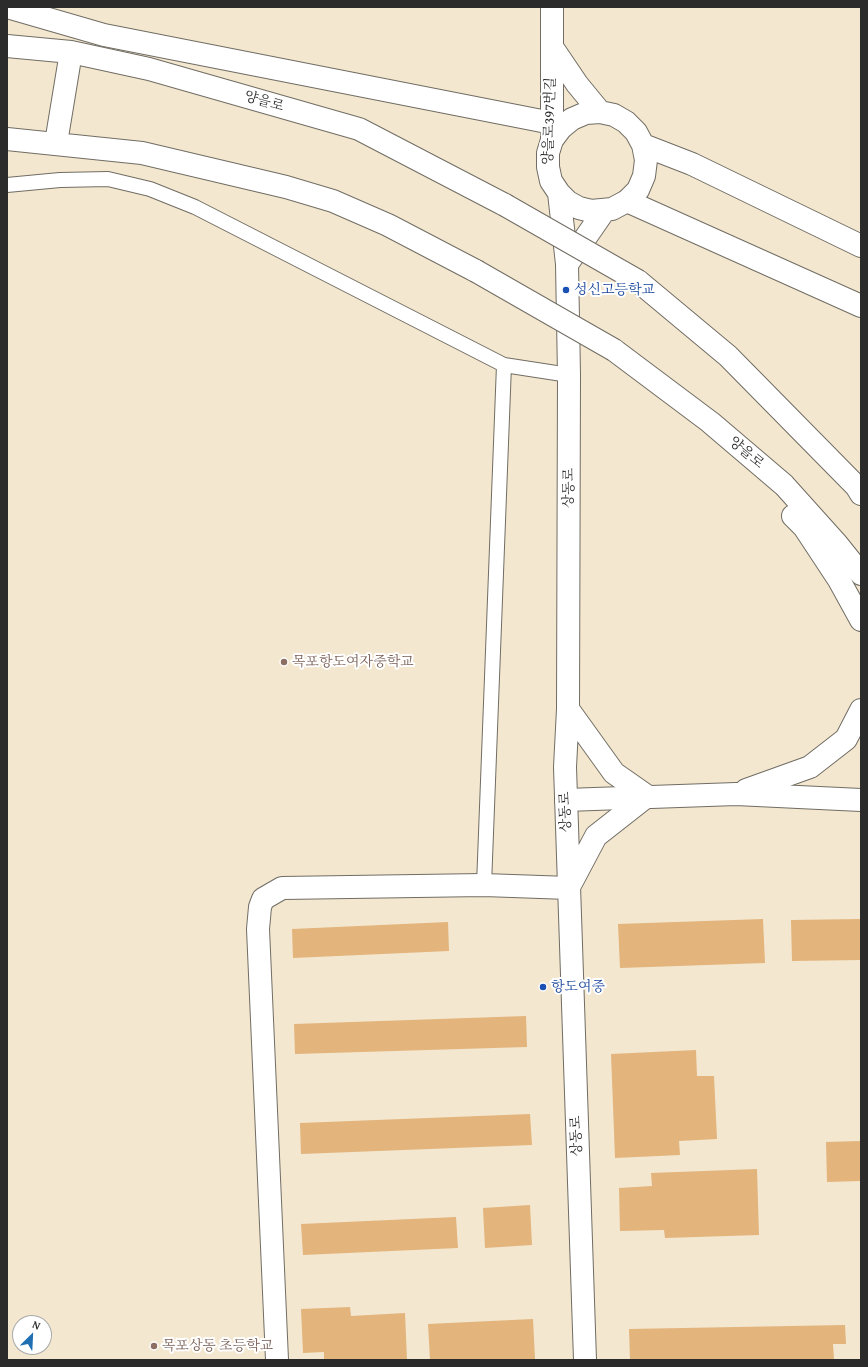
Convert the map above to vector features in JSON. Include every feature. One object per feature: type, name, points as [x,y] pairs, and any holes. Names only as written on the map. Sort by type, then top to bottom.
[{"type":"street","points":[[7,7],[104,35],[552,131],[560,128],[572,119],[586,113],[600,112],[614,115],[626,122],[636,132],[644,145],[646,160],[644,176],[638,190],[627,202],[604,211],[579,208],[568,202],[559,193]]},
{"type":"street","name":"양을로397번길","points":[[552,7],[552,131],[548,153],[548,167],[551,181],[559,193],[567,264]]},
{"type":"street","name":"양을로","points":[[7,46],[70,52],[149,69],[359,130],[505,205],[638,281],[728,356],[859,491]]},
{"type":"street","name":"양을로397번길","points":[[552,47],[577,84],[600,112]]},
{"type":"street","points":[[7,140],[56,143],[70,52]]},
{"type":"street","name":"양을로","points":[[56,143],[142,153],[286,187],[333,201],[388,225],[476,271],[614,350],[710,422],[784,485],[837,544],[861,574]]},
{"type":"street","points":[[644,145],[692,164],[861,246]]},
{"type":"street","points":[[627,202],[861,306]]},
{"type":"street","points":[[567,264],[604,211]]},
{"type":"street","name":"상동로","points":[[567,264],[569,375],[568,709],[565,767],[585,1360]]},
{"type":"street","points":[[710,422],[804,527],[839,580],[861,620]]},
{"type":"street","points":[[568,709],[598,753],[614,773],[647,796]]},
{"type":"street","points":[[736,794],[810,767],[846,740],[861,710]]},
{"type":"street","points":[[566,800],[736,794],[861,800]]},
{"type":"street","points":[[277,1360],[258,929],[260,907],[263,899],[282,888],[484,885],[569,888],[596,836],[647,796]]},
{"type":"lane","points":[[7,185],[60,180],[108,180],[150,189],[195,207],[504,365],[569,375]]},
{"type":"lane","points":[[484,885],[504,365]]},
{"type":"building","points":[[763,919],[765,963],[620,968],[618,924]]},
{"type":"building","points":[[861,919],[861,960],[792,961],[791,920]]},
{"type":"building","points":[[448,922],[449,951],[293,958],[292,929]]},
{"type":"building","points":[[526,1016],[527,1047],[295,1054],[294,1024]]},
{"type":"building","points":[[696,1050],[697,1076],[714,1076],[717,1139],[679,1141],[680,1155],[615,1158],[611,1054]]},
{"type":"building","points":[[530,1114],[532,1145],[301,1154],[300,1123]]},
{"type":"building","points":[[861,1141],[861,1181],[827,1182],[826,1142]]},
{"type":"building","points":[[757,1169],[759,1235],[665,1238],[664,1230],[620,1231],[619,1188],[652,1186],[651,1173]]},
{"type":"building","points":[[530,1205],[532,1245],[485,1248],[483,1208]]},
{"type":"building","points":[[456,1217],[458,1248],[303,1255],[301,1224]]},
{"type":"building","points":[[350,1307],[351,1316],[405,1313],[407,1360],[324,1360],[324,1352],[303,1353],[301,1309]]},
{"type":"building","points":[[533,1319],[535,1359],[430,1360],[428,1324]]},
{"type":"building","points":[[845,1325],[846,1344],[833,1344],[834,1360],[630,1360],[629,1329]]},
{"type":"place","name":"성신고등학교","points":[[566,290]]},
{"type":"place","name":"목포항도여자중학교","points":[[284,662]]},
{"type":"place","name":"항도여중","points":[[543,987]]},
{"type":"place","name":"목포상동 초등학교","points":[[154,1346]]}]
